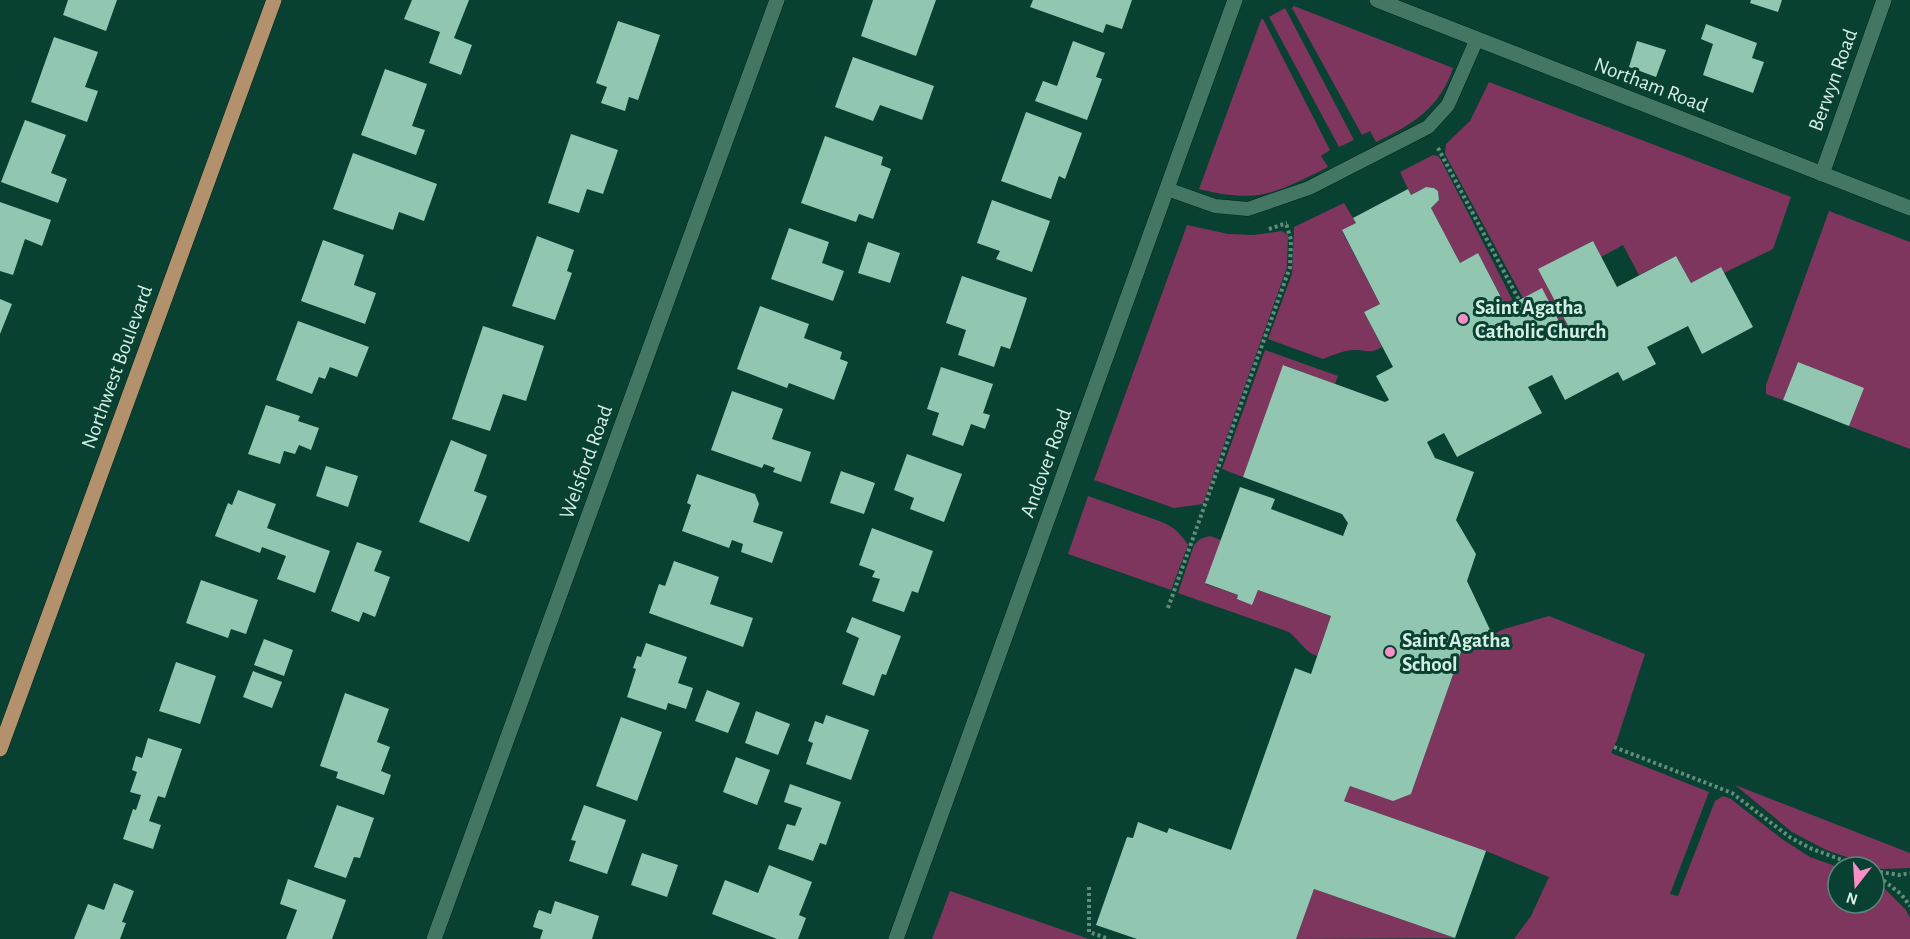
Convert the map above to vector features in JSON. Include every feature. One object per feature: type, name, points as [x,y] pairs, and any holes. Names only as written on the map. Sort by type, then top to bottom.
[{"type":"main road","name":"Northwest Boulevard","points":[[0,749],[274,0]]},
{"type":"street","name":"Welsford Road","points":[[434,939],[777,0]]},
{"type":"street","name":"Andover Road","points":[[896,939],[1235,0]]},
{"type":"street","name":"Northam Road","points":[[1377,0],[1910,208]]},
{"type":"street","name":"Berwyn Road","points":[[1822,174],[1884,0]]},
{"type":"lane","points":[[1167,189],[1215,206],[1248,209],[1309,188],[1428,127],[1448,105],[1477,39]]},
{"type":"path","points":[[1438,148],[1519,300]]},
{"type":"path","points":[[1168,608],[1290,267],[1291,240],[1286,223]]},
{"type":"path","points":[[1614,747],[1732,793],[1791,838],[1829,855]]},
{"type":"path","points":[[1886,873],[1910,873]]},
{"type":"path","points":[[1886,882],[1901,894],[1910,906]]},
{"type":"path","points":[[1089,887],[1089,932],[1109,939]]},
{"type":"shaded area","points":[[1294,6],[1453,68],[1441,94],[1413,122],[1376,142],[1370,131],[1362,135],[1292,8]]},
{"type":"shaded area","points":[[1285,8],[1354,140],[1339,147],[1269,17]]},
{"type":"shaded area","points":[[1263,19],[1330,150],[1321,156],[1328,167],[1294,184],[1266,193],[1237,196],[1199,189],[1261,20]]},
{"type":"shaded area","points":[[1489,82],[1791,197],[1773,249],[1724,273],[1721,267],[1691,283],[1676,256],[1639,275],[1623,245],[1601,257],[1593,241],[1539,269],[1573,335],[1567,337],[1542,289],[1523,298],[1445,154],[1446,144],[1470,121]]},
{"type":"shaded area","points":[[1433,155],[1438,156],[1441,160],[1514,303],[1506,307],[1478,253],[1460,263],[1431,208],[1439,200],[1438,191],[1428,187],[1411,195],[1400,172]]},
{"type":"shaded area","points":[[1344,203],[1356,223],[1342,231],[1380,304],[1364,312],[1382,347],[1371,351],[1345,351],[1323,359],[1268,339],[1292,274],[1294,227]]},
{"type":"shaded area","points":[[1829,211],[1910,242],[1910,449],[1849,426],[1863,388],[1798,362],[1783,400],[1766,394],[1766,385]]},
{"type":"shaded area","points":[[1187,225],[1228,234],[1254,235],[1282,231],[1288,235],[1287,267],[1203,504],[1174,508],[1094,480]]},
{"type":"shaded area","points":[[1265,350],[1338,376],[1335,384],[1284,365],[1243,477],[1222,469]]},
{"type":"shaded area","points":[[1088,496],[1162,522],[1180,534],[1188,545],[1171,590],[1068,554]]},
{"type":"shaded area","points":[[1210,536],[1221,540],[1206,584],[1238,595],[1252,604],[1258,590],[1331,616],[1317,656],[1306,649],[1289,632],[1178,593],[1194,545],[1200,539]]},
{"type":"shaded area","points":[[1549,616],[1645,654],[1611,753],[1709,792],[1670,894],[1678,896],[1715,801],[1723,796],[1731,799],[1782,839],[1810,857],[1826,863],[1826,915],[1886,915],[1886,890],[1906,910],[1910,918],[1910,939],[1514,939],[1531,916],[1549,877],[1486,851],[1344,801],[1350,786],[1411,794],[1462,649],[1504,629]]},
{"type":"shaded area","points":[[1735,785],[1910,853],[1910,868],[1886,869],[1886,855],[1841,855],[1792,832]]},
{"type":"shaded area","points":[[1314,889],[1455,938],[1296,939]]},
{"type":"shaded area","points":[[950,891],[1089,939],[932,939]]},
{"type":"building","points":[[68,0],[117,0],[106,31],[63,15]]},
{"type":"building","points":[[412,0],[469,0],[454,38],[472,45],[461,75],[429,63],[440,32],[404,19]]},
{"type":"building","points":[[873,0],[936,0],[916,56],[861,36]]},
{"type":"building","points":[[1033,0],[1132,0],[1122,29],[1106,24],[1103,33],[1030,7]]},
{"type":"building","points":[[1751,0],[1782,0],[1778,12],[1750,3]]},
{"type":"building","points":[[618,21],[660,35],[638,100],[629,97],[625,111],[601,103],[607,87],[596,83]]},
{"type":"building","points":[[1706,24],[1757,43],[1752,58],[1764,62],[1753,93],[1703,75],[1713,44],[1701,39]]},
{"type":"building","points":[[54,37],[98,52],[85,87],[98,91],[87,122],[31,102]]},
{"type":"building","points":[[1073,41],[1105,53],[1096,77],[1102,79],[1087,120],[1035,101],[1043,81],[1057,86]]},
{"type":"building","points":[[1637,41],[1666,50],[1656,77],[1629,67]]},
{"type":"building","points":[[853,57],[934,86],[922,120],[880,105],[873,121],[835,107]]},
{"type":"building","points":[[385,69],[427,84],[412,126],[425,130],[416,155],[361,135]]},
{"type":"building","points":[[1026,112],[1082,133],[1065,179],[1059,176],[1051,199],[1001,181]]},
{"type":"building","points":[[25,120],[66,135],[51,173],[67,179],[58,203],[1,182]]},
{"type":"building","points":[[571,134],[618,150],[603,194],[587,189],[579,213],[548,203]]},
{"type":"building","points":[[825,136],[883,157],[881,165],[891,169],[873,219],[859,214],[856,222],[801,203]]},
{"type":"building","points":[[353,153],[437,184],[424,221],[399,212],[393,230],[333,209]]},
{"type":"building","name":"Saint Agatha School","points":[[1426,187],[1438,191],[1439,200],[1431,208],[1460,263],[1478,253],[1506,307],[1542,288],[1567,337],[1573,335],[1538,269],[1593,241],[1617,287],[1676,256],[1691,283],[1721,267],[1753,327],[1702,354],[1688,326],[1647,347],[1656,364],[1623,381],[1618,372],[1565,400],[1552,375],[1528,387],[1542,413],[1457,457],[1444,433],[1427,442],[1435,458],[1474,472],[1456,520],[1476,554],[1467,581],[1492,634],[1462,649],[1411,794],[1393,801],[1350,786],[1344,801],[1486,851],[1455,938],[1314,889],[1296,939],[1137,939],[1096,925],[1127,837],[1133,838],[1138,822],[1167,833],[1169,828],[1231,850],[1295,668],[1311,674],[1331,616],[1258,590],[1252,605],[1237,599],[1238,595],[1205,583],[1240,487],[1275,499],[1271,509],[1343,536],[1348,523],[1342,514],[1243,477],[1283,365],[1385,402],[1389,400],[1376,376],[1393,367],[1364,312],[1380,304],[1342,230],[1356,223],[1353,218],[1408,189],[1411,195]]},
{"type":"building","points":[[992,200],[1050,221],[1032,272],[996,259],[1000,251],[977,243]]},
{"type":"building","points":[[0,202],[51,220],[42,246],[25,239],[13,275],[0,271]]},
{"type":"building","points":[[789,228],[829,242],[822,263],[844,271],[833,301],[771,279]]},
{"type":"building","points":[[537,236],[574,250],[567,271],[572,273],[555,320],[512,306]]},
{"type":"building","points":[[323,240],[364,255],[354,285],[376,293],[365,324],[301,301]]},
{"type":"building","points":[[868,242],[900,253],[890,283],[858,273]]},
{"type":"building","points":[[962,276],[1027,298],[1010,349],[1001,346],[994,367],[958,355],[966,330],[946,323]]},
{"type":"building","points":[[0,299],[12,304],[0,334]]},
{"type":"building","points":[[760,306],[809,324],[804,338],[842,352],[840,359],[848,362],[834,400],[789,383],[787,388],[737,369]]},
{"type":"building","points":[[298,321],[369,347],[357,377],[330,367],[325,379],[319,377],[312,394],[276,380]]},
{"type":"building","points":[[483,326],[544,346],[526,401],[503,394],[490,431],[452,419]]},
{"type":"building","points":[[1798,362],[1864,388],[1849,426],[1783,400]]},
{"type":"building","points":[[941,367],[993,384],[983,413],[990,415],[985,429],[971,424],[963,446],[932,435],[939,413],[927,409]]},
{"type":"building","points":[[732,391],[783,409],[772,439],[811,452],[801,482],[773,472],[775,468],[764,464],[762,468],[711,450]]},
{"type":"building","points":[[266,405],[300,416],[298,421],[319,428],[311,450],[299,445],[295,454],[284,451],[280,464],[248,454]]},
{"type":"building","points":[[451,440],[487,455],[474,491],[487,496],[469,542],[419,522]]},
{"type":"building","points":[[907,454],[962,474],[944,522],[910,509],[914,498],[894,490]]},
{"type":"building","points":[[326,466],[358,476],[348,507],[316,496]]},
{"type":"building","points":[[841,471],[875,483],[864,514],[830,503]]},
{"type":"building","points":[[697,474],[755,494],[759,504],[753,522],[783,532],[772,563],[741,552],[743,544],[732,540],[729,548],[682,531],[691,505],[687,503]]},
{"type":"building","points":[[238,490],[276,504],[267,528],[330,551],[315,593],[277,579],[286,556],[262,547],[260,553],[215,536],[228,503],[232,505]]},
{"type":"building","points":[[872,528],[933,551],[918,593],[912,591],[904,612],[872,601],[880,579],[872,577],[875,571],[859,565]]},
{"type":"building","points":[[357,542],[382,551],[374,571],[390,577],[375,617],[363,612],[359,622],[331,611]]},
{"type":"building","points":[[674,561],[719,577],[710,604],[753,618],[743,647],[649,613],[659,584],[665,586]]},
{"type":"building","points":[[201,580],[258,600],[246,634],[231,629],[228,638],[186,623]]},
{"type":"building","points":[[852,617],[901,636],[886,675],[882,674],[874,696],[842,684],[859,638],[846,632]]},
{"type":"building","points":[[264,639],[293,650],[284,676],[254,665]]},
{"type":"building","points":[[646,643],[687,657],[678,683],[693,688],[686,709],[668,703],[666,710],[627,697],[636,669],[633,668],[637,656],[641,657]]},
{"type":"building","points":[[176,662],[216,676],[200,724],[159,711]]},
{"type":"building","points":[[253,671],[282,682],[272,708],[243,697]]},
{"type":"building","points":[[707,690],[740,703],[728,733],[695,721]]},
{"type":"building","points":[[345,693],[389,709],[377,742],[390,747],[381,771],[391,775],[384,795],[336,778],[338,772],[320,766]]},
{"type":"building","points":[[756,711],[790,724],[778,755],[745,743]]},
{"type":"building","points":[[826,715],[869,730],[851,780],[806,764],[813,743],[808,741],[815,721],[823,724]]},
{"type":"building","points":[[621,717],[662,732],[637,801],[596,786]]},
{"type":"building","points":[[148,738],[182,749],[165,798],[158,796],[149,821],[161,825],[153,849],[123,839],[133,809],[136,810],[141,795],[130,792],[137,772],[132,770],[136,756],[142,758]]},
{"type":"building","points":[[736,757],[770,770],[757,805],[723,792]]},
{"type":"building","points":[[790,784],[841,802],[826,845],[820,843],[813,861],[778,849],[787,824],[795,826],[802,808],[784,802]]},
{"type":"building","points":[[337,805],[374,818],[360,858],[354,857],[346,878],[314,867]]},
{"type":"building","points":[[584,805],[626,820],[607,874],[569,861],[576,841],[571,840]]},
{"type":"building","points":[[642,853],[678,865],[667,897],[631,885]]},
{"type":"building","points":[[769,865],[812,882],[799,915],[806,918],[798,939],[777,939],[712,914],[725,880],[758,893]]},
{"type":"building","points":[[288,879],[346,900],[332,939],[286,939],[297,910],[280,904]]},
{"type":"building","points":[[114,883],[134,891],[122,922],[126,923],[120,939],[74,939],[88,904],[104,910]]},
{"type":"building","points":[[555,901],[599,916],[592,939],[540,939],[543,930],[533,927],[537,914],[539,910],[551,914]]},
{"type":"place","name":"Saint Agatha Catholic Church","points":[[1463,319]]},
{"type":"place","name":"Saint Agatha School","points":[[1390,652]]}]
